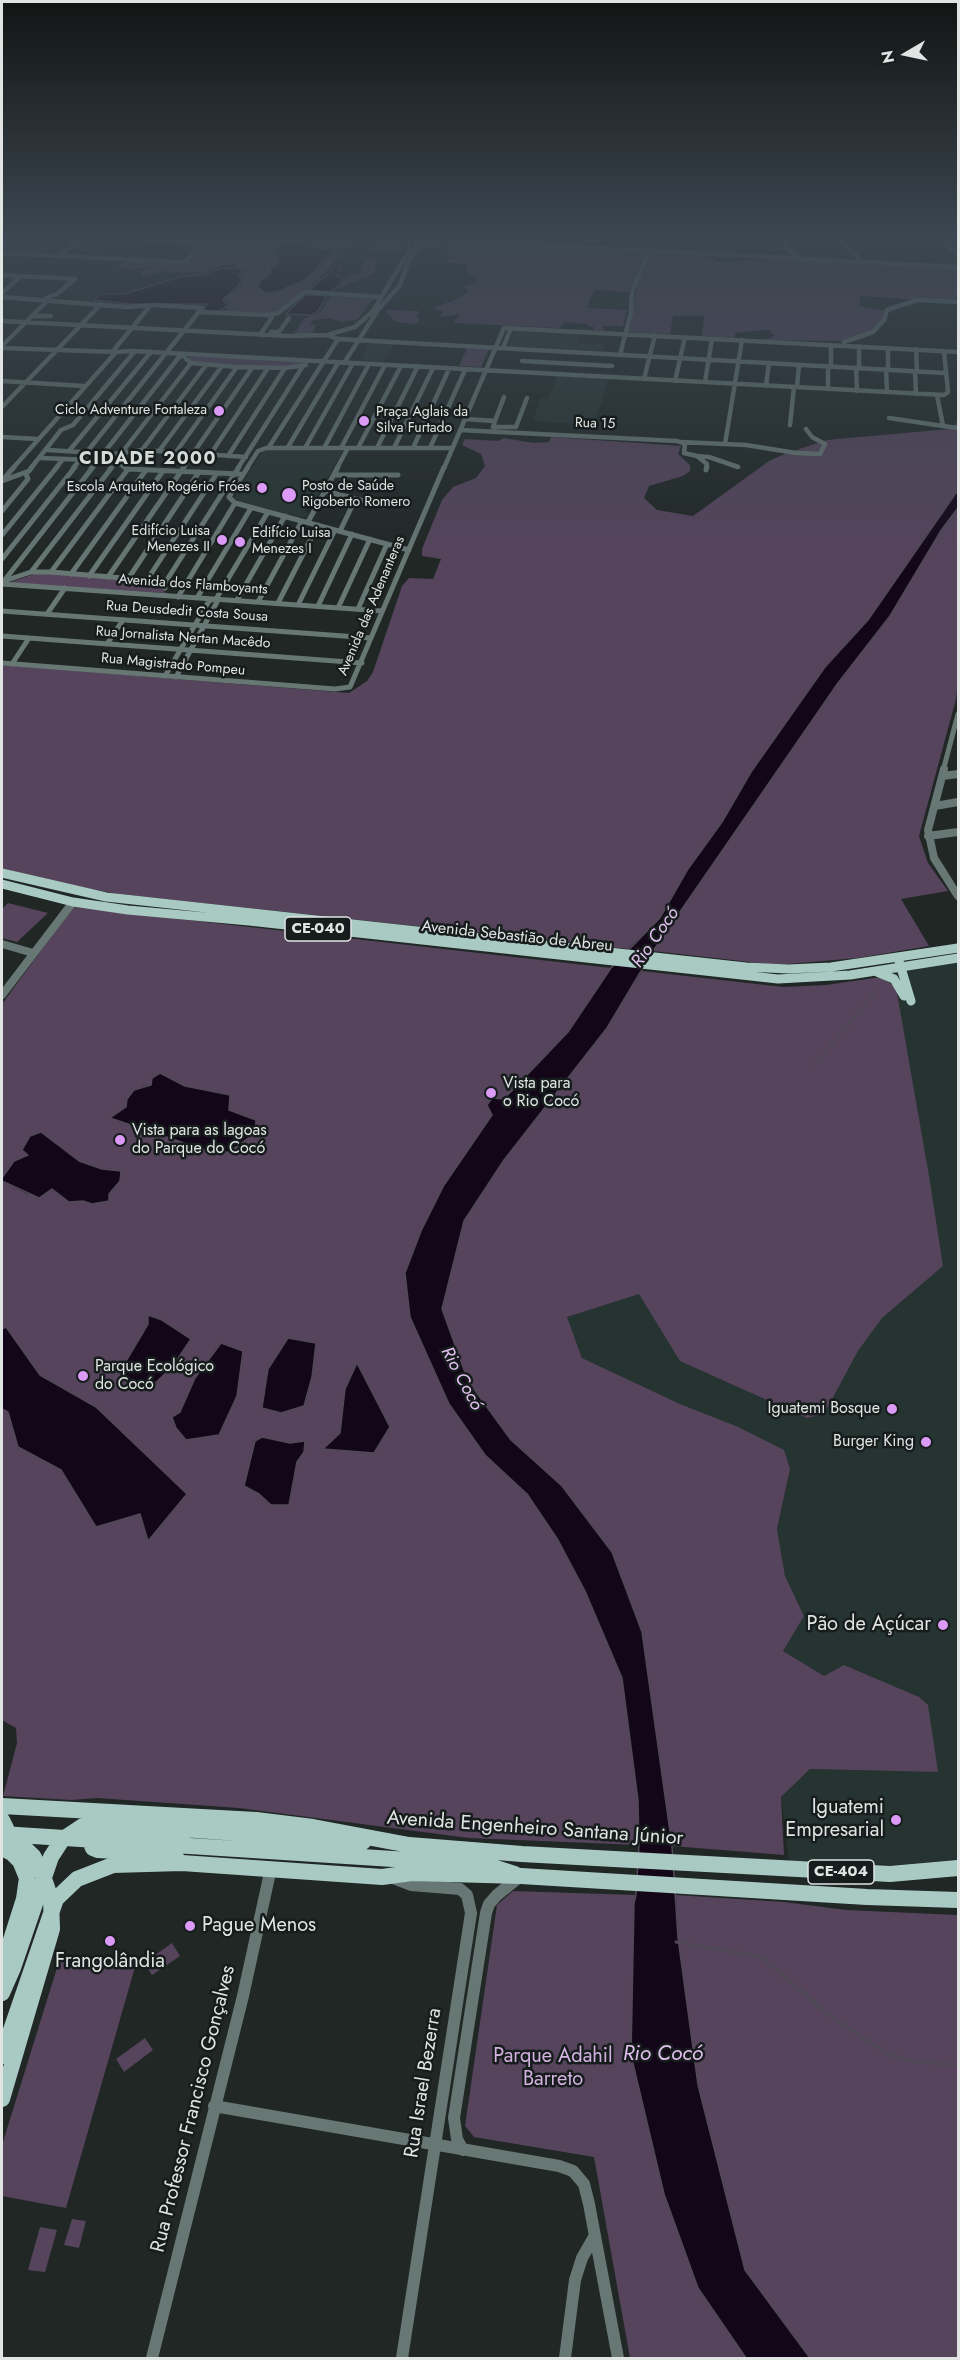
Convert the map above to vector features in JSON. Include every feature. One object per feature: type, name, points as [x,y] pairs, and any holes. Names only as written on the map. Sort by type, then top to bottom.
[{"type":"main road","name":"Avenida Sebastião de Abreu","points":[[2,873],[79,893],[564,952],[690,971],[789,980],[877,972],[897,965],[919,965],[958,958]]},
{"type":"main road","name":"CE-040","points":[[2,884],[72,902]]},
{"type":"main road","name":"Avenida Sebastião de Abreu","points":[[72,902],[564,952],[775,969],[831,967],[958,949]]},
{"type":"main road","points":[[177,914],[204,915],[211,912],[209,909]]},
{"type":"main road","points":[[232,919],[241,916],[276,916]]},
{"type":"main road","points":[[831,967],[897,965],[958,949]]},
{"type":"main road","points":[[897,965],[908,999]]},
{"type":"main road","points":[[908,999],[908,978],[919,965]]},
{"type":"main road","points":[[877,972],[890,976],[898,983],[908,999]]},
{"type":"main road","name":"Avenida Engenheiro Santana Júnior","points":[[2,1806],[256,1820],[313,1827],[409,1845],[522,1854],[723,1863],[890,1874],[958,1868]]},
{"type":"main road","points":[[2,1820],[6,1828],[2,1839]]},
{"type":"main road","points":[[2,1993],[13,1968],[51,1857],[57,1845],[69,1833],[83,1826],[99,1823],[198,1832],[409,1845]]},
{"type":"main road","points":[[2,1829],[22,1844],[41,1870],[51,1899],[52,1929],[2,2099]]},
{"type":"main road","points":[[182,1863],[168,1854],[98,1850],[90,1841],[92,1836],[101,1832],[167,1835],[198,1832]]},
{"type":"main road","points":[[2,1834],[487,1865],[521,1876]]},
{"type":"main road","points":[[2,1848],[12,1853],[20,1861],[27,1878],[24,1899],[2,1968]]},
{"type":"main road","points":[[2,2056],[52,1906],[62,1892],[77,1879],[113,1865],[182,1863],[390,1877],[412,1873],[521,1876]]},
{"type":"main road","name":"CE-404","points":[[521,1876],[958,1900]]},
{"type":"street","points":[[2,407],[58,346]]},
{"type":"street","points":[[2,482],[117,346]]},
{"type":"street","points":[[86,453],[172,346]]},
{"type":"street","points":[[269,447],[333,346]]},
{"type":"street","points":[[288,447],[342,362],[349,358],[356,346]]},
{"type":"street","points":[[463,346],[945,373]]},
{"type":"street","points":[[608,377],[621,346]]},
{"type":"street","points":[[644,379],[652,346]]},
{"type":"street","points":[[675,381],[683,346]]},
{"type":"street","points":[[705,382],[711,346]]},
{"type":"street","points":[[725,444],[741,346]]},
{"type":"street","points":[[828,389],[831,346]]},
{"type":"street","points":[[857,391],[859,346]]},
{"type":"street","points":[[861,346],[958,352]]},
{"type":"street","points":[[944,351],[958,346]]},
{"type":"street","points":[[2,347],[102,352],[133,350],[940,395],[948,394],[944,351]]},
{"type":"street","name":"Avenida das Adenanteras","points":[[343,689],[353,684],[494,348]]},
{"type":"street","points":[[887,392],[888,348]]},
{"type":"street","points":[[916,349],[916,394]]},
{"type":"street","points":[[133,350],[184,355],[323,361]]},
{"type":"street","points":[[2,482],[26,474],[48,450],[61,430],[73,425],[133,350]]},
{"type":"street","points":[[554,374],[561,351]]},
{"type":"street","points":[[69,451],[151,352]]},
{"type":"street","points":[[184,355],[190,363],[252,368],[285,368],[323,361]]},
{"type":"street","points":[[104,454],[179,357],[184,355]]},
{"type":"street","points":[[522,360],[612,366]]},
{"type":"street","points":[[342,362],[485,370]]},
{"type":"street","points":[[31,572],[112,465],[124,453],[190,363]]},
{"type":"street","points":[[305,448],[353,363]]},
{"type":"street","points":[[766,386],[769,363]]},
{"type":"street","points":[[324,448],[369,364]]},
{"type":"street","points":[[142,450],[206,365]]},
{"type":"street","points":[[790,425],[799,365]]},
{"type":"street","points":[[159,451],[222,366]]},
{"type":"street","points":[[163,586],[303,366]]},
{"type":"street","points":[[340,448],[385,366]]},
{"type":"street","points":[[358,448],[401,366]]},
{"type":"street","points":[[377,448],[417,366]]},
{"type":"street","points":[[176,452],[237,367]]},
{"type":"street","points":[[108,577],[252,368]]},
{"type":"street","points":[[210,455],[268,368]]},
{"type":"street","points":[[228,456],[285,368]]},
{"type":"street","points":[[394,448],[433,368]]},
{"type":"street","points":[[413,448],[449,369]]},
{"type":"street","points":[[430,448],[465,370]]},
{"type":"street","points":[[2,381],[84,386]]},
{"type":"street","points":[[940,395],[943,426]]},
{"type":"street","points":[[504,397],[493,427],[516,428],[527,398]]},
{"type":"street","points":[[889,418],[958,428]]},
{"type":"street","points":[[465,419],[495,421]]},
{"type":"street","points":[[52,423],[61,430]]},
{"type":"street","name":"Rua 15","points":[[460,430],[725,444],[820,454],[825,444],[812,437],[806,429]]},
{"type":"street","points":[[2,437],[38,439]]},
{"type":"street","points":[[680,442],[685,444],[684,453],[709,457],[738,467]]},
{"type":"street","points":[[409,550],[235,504],[229,497],[258,451],[269,447],[452,448]]},
{"type":"street","points":[[258,602],[325,491],[348,448]]},
{"type":"street","points":[[48,450],[104,454],[142,450],[253,458]]},
{"type":"street","points":[[696,456],[708,466],[705,470]]},
{"type":"street","points":[[41,458],[116,462],[128,469],[243,474]]},
{"type":"street","points":[[2,535],[63,459]]},
{"type":"street","points":[[2,559],[80,460]]},
{"type":"street","points":[[2,583],[97,461]]},
{"type":"street","points":[[51,572],[128,469]]},
{"type":"street","points":[[71,574],[146,470]]},
{"type":"street","points":[[90,576],[163,471]]},
{"type":"street","points":[[128,579],[199,472]]},
{"type":"street","points":[[147,580],[217,473]]},
{"type":"street","points":[[2,511],[28,479],[26,474]]},
{"type":"street","points":[[334,475],[398,475]]},
{"type":"street","points":[[325,491],[384,506]]},
{"type":"street","points":[[2,583],[31,572],[51,572],[147,580],[163,586],[176,596],[235,504]]},
{"type":"street","points":[[298,605],[353,504]]},
{"type":"street","points":[[197,598],[251,508]]},
{"type":"street","points":[[176,677],[217,602],[216,599],[268,512]]},
{"type":"street","points":[[237,600],[285,516]]},
{"type":"street","points":[[278,603],[318,525]]},
{"type":"street","points":[[318,606],[352,534]]},
{"type":"street","points":[[338,608],[370,539]]},
{"type":"street","points":[[358,609],[387,544]]},
{"type":"street","name":"Avenida dos Flamboyants","points":[[2,583],[382,611]]},
{"type":"street","points":[[48,614],[65,588]]},
{"type":"street","points":[[165,676],[209,601],[216,599]]},
{"type":"street","name":"Rua Deusdedit Costa Sousa","points":[[2,611],[371,638]]},
{"type":"street","points":[[107,644],[123,620]]},
{"type":"street","name":"Rua Jornalista Nertan Macêdo","points":[[2,636],[362,663]]},
{"type":"street","points":[[12,664],[29,638]]},
{"type":"street","name":"Rua Magistrado Pompeu","points":[[2,663],[343,689]]},
{"type":"street","points":[[958,714],[928,836],[934,858],[955,887],[958,896]]},
{"type":"street","points":[[944,777],[958,774]]},
{"type":"street","points":[[935,806],[958,802]]},
{"type":"street","points":[[928,836],[958,832]]},
{"type":"street","points":[[2,995],[72,902]]},
{"type":"street","points":[[2,944],[33,953]]},
{"type":"street","name":"Rua Professor Francisco Gonçalves","points":[[152,2358],[243,1996],[272,1868]]},
{"type":"street","name":"Rua Israel Bezerra","points":[[463,2150],[454,2128],[455,2110],[486,1913],[489,1904],[497,1895],[521,1876]]},
{"type":"street","name":"Rua Israel Bezerra","points":[[390,1877],[411,1885],[460,1889],[470,1903],[469,1924],[402,2358]]},
{"type":"street","points":[[214,2106],[559,2166],[573,2171],[584,2184],[618,2358]]},
{"type":"street","points":[[565,2358],[575,2280],[582,2258],[594,2236]]},
{"type":"shaded area","points":[[367,346],[393,346],[384,362],[361,360]]},
{"type":"shaded area","points":[[511,346],[604,346],[602,351]]},
{"type":"shaded area","points":[[557,376],[609,379],[594,425],[533,421],[540,398],[548,399]]},
{"type":"shaded area","name":"Escola Arquiteto Rogério Fróes","points":[[263,450],[343,451],[314,502],[311,502],[305,512],[309,513],[306,518],[273,512],[233,499]]},
{"type":"shaded area","name":"Iguatemi Bosque","points":[[958,962],[958,1860],[892,1865],[789,1861],[781,1797],[810,1769],[938,1772],[880,1681],[844,1665],[824,1676],[783,1651],[804,1616],[785,1576],[777,1529],[790,1469],[736,1426],[680,1404],[582,1358],[567,1317],[639,1293],[716,1376],[807,1418],[824,1414],[858,1351],[882,1317],[943,1266],[893,970]]},
{"type":"green space","points":[[467,348],[489,349],[481,367],[459,366]]},
{"type":"green space","points":[[192,355],[315,362],[286,368],[193,362],[188,358]]},
{"type":"green space","points":[[958,417],[958,490],[868,620],[825,667],[751,772],[722,822],[688,869],[660,918],[628,949],[119,894],[68,885],[2,868],[2,665],[349,693],[367,681],[373,672],[402,586],[409,578],[433,579],[441,559],[422,556],[422,549],[442,500],[453,487],[476,478],[485,466],[481,454],[462,445],[465,439],[498,441],[504,438],[533,443],[549,442],[551,437],[681,446],[678,454],[690,465],[690,471],[683,476],[649,486],[644,498],[657,510],[693,516],[769,461],[787,453],[827,440],[949,429],[956,424]]},
{"type":"green space","points":[[958,508],[958,682],[956,699],[919,836],[928,863],[948,891],[901,899],[929,946],[858,958],[776,965],[653,951],[838,683],[890,616],[942,529]]},
{"type":"green space","points":[[34,574],[144,581],[161,588],[166,593],[8,583]]},
{"type":"green space","points":[[8,903],[48,913],[17,942],[2,938],[2,909]]},
{"type":"green space","name":"Parque Ecológico do Cocó","points":[[73,907],[611,968],[568,1032],[504,1099],[444,1185],[405,1273],[485,1455],[527,1494],[558,1540],[585,1591],[622,1678],[638,1800],[639,1845],[469,1838],[239,1808],[97,1798],[72,1800],[3,1796],[17,1743],[16,1728],[2,1720],[2,1409],[8,1412],[18,1447],[61,1470],[96,1527],[140,1514],[148,1540],[186,1494],[96,1407],[40,1375],[6,1327],[2,1329],[2,1181],[27,1194],[51,1189],[69,1202],[109,1194],[120,1181],[120,1171],[102,1169],[79,1161],[41,1132],[28,1155],[14,1161],[2,1178],[2,1004]],"holes":[[[160,1073],[185,1086],[230,1095],[229,1110],[256,1120],[153,1132],[111,1118],[126,1107],[143,1086],[151,1085]],[[148,1324],[146,1392],[119,1373]],[[340,1433],[374,1453],[324,1449]],[[262,1437],[290,1443],[304,1452],[297,1462],[289,1504],[271,1505],[259,1494]]]},
{"type":"green space","points":[[642,971],[783,987],[826,985],[881,977],[896,987],[929,1176],[943,1266],[882,1318],[858,1351],[824,1414],[807,1418],[680,1361],[639,1294],[567,1317],[582,1358],[680,1404],[736,1426],[784,1450],[790,1469],[777,1529],[785,1576],[804,1616],[783,1651],[824,1676],[844,1665],[919,1697],[928,1705],[938,1772],[810,1769],[781,1797],[784,1855],[672,1846],[642,1632],[562,1486],[511,1440],[468,1381],[442,1309],[464,1221],[504,1160],[607,1028]]},
{"type":"green space","name":"Parque Adahil Barreto","points":[[513,1891],[636,1895],[631,2055],[698,2288],[746,2358],[630,2358],[594,2157],[474,2137],[465,2126],[497,1905]]},
{"type":"green space","points":[[676,1895],[784,1902],[846,1910],[958,1915],[958,2358],[810,2358],[745,2270],[698,2085],[678,1938]]},
{"type":"green space","points":[[172,1943],[180,1956],[152,1975],[144,1963]]},
{"type":"green space","points":[[61,1955],[135,1967],[66,2208],[2,2196],[2,2145]]},
{"type":"green space","points":[[145,2038],[153,2050],[124,2072],[116,2059]]},
{"type":"green space","points":[[72,2219],[86,2221],[79,2248],[64,2245]]},
{"type":"green space","points":[[40,2227],[57,2230],[45,2272],[28,2270]]},
{"type":"water","name":"Rio Cocó","points":[[958,490],[958,508],[942,529],[890,616],[838,683],[653,951],[607,1028],[504,1160],[464,1221],[442,1309],[468,1381],[511,1440],[562,1486],[612,1552],[642,1632],[672,1846],[678,1938],[698,2085],[745,2270],[810,2358],[746,2358],[698,2288],[664,2194],[631,2055],[634,1903],[639,1845],[638,1800],[622,1678],[585,1591],[558,1540],[527,1494],[485,1455],[449,1404],[410,1317],[405,1273],[421,1231],[444,1185],[492,1115],[487,1105],[492,1098],[504,1099],[568,1032],[611,968],[660,918],[688,869],[722,822],[751,772],[825,667],[868,620]]},
{"type":"water","points":[[160,1073],[185,1086],[230,1095],[229,1110],[256,1120],[255,1133],[229,1152],[211,1152],[110,1118],[126,1107],[127,1099],[134,1090],[151,1085],[152,1078]]},
{"type":"water","points":[[41,1132],[79,1161],[102,1169],[121,1171],[120,1181],[109,1194],[109,1201],[92,1204],[83,1201],[69,1202],[52,1189],[39,1198],[2,1181],[14,1161],[28,1155],[22,1150],[30,1136]]},
{"type":"water","points":[[148,1315],[162,1320],[191,1339],[173,1366],[146,1392],[119,1373],[148,1324]]},
{"type":"water","points":[[6,1327],[40,1375],[96,1407],[187,1494],[148,1541],[140,1514],[96,1527],[61,1470],[18,1447],[8,1412],[2,1409],[2,1329]]},
{"type":"water","points":[[288,1338],[316,1343],[312,1377],[304,1406],[281,1413],[262,1408],[268,1369]]},
{"type":"water","points":[[221,1343],[243,1351],[237,1396],[219,1435],[186,1440],[176,1428],[172,1417],[180,1412],[195,1378]]},
{"type":"water","points":[[357,1363],[390,1427],[374,1453],[323,1449],[340,1433],[345,1389]]},
{"type":"water","points":[[262,1437],[290,1443],[305,1441],[304,1452],[297,1462],[289,1505],[271,1505],[259,1494],[244,1486],[255,1441]]},
{"type":"waterway","points":[[812,1068],[877,990]]},
{"type":"waterway","points":[[676,1942],[762,1957],[829,2015],[890,2055],[915,2062],[958,2065]]},
{"type":"place","name":"Ciclo Adventure Fortaleza","points":[[219,411]]},
{"type":"place","name":"Praça Aglais da Silva Furtado","points":[[364,421]]},
{"type":"place","name":"Escola Arquiteto Rogério Fróes","points":[[262,488]]},
{"type":"place","name":"Posto de Saúde Rigoberto Romero","points":[[289,495]]},
{"type":"place","name":"Edifício Luisa Menezes II","points":[[222,540]]},
{"type":"place","name":"Edifício Luisa Menezes I","points":[[240,542]]},
{"type":"place","name":"Vista para o Rio Cocó","points":[[491,1093]]},
{"type":"place","name":"Vista para as lagoas do Parque do Cocó","points":[[120,1140]]},
{"type":"place","name":"Parque Ecológico do Cocó","points":[[83,1376]]},
{"type":"place","name":"Iguatemi Bosque","points":[[892,1409]]},
{"type":"place","name":"Burger King","points":[[926,1442]]},
{"type":"place","name":"Pão de Açúcar","points":[[943,1625]]},
{"type":"place","name":"Iguatemi Empresarial","points":[[896,1820]]},
{"type":"place","name":"Pague Menos","points":[[190,1926]]},
{"type":"place","name":"Frangolândia","points":[[110,1941]]},
{"type":"district","name":"CIDADE 2000","points":[[148,460]]}]
